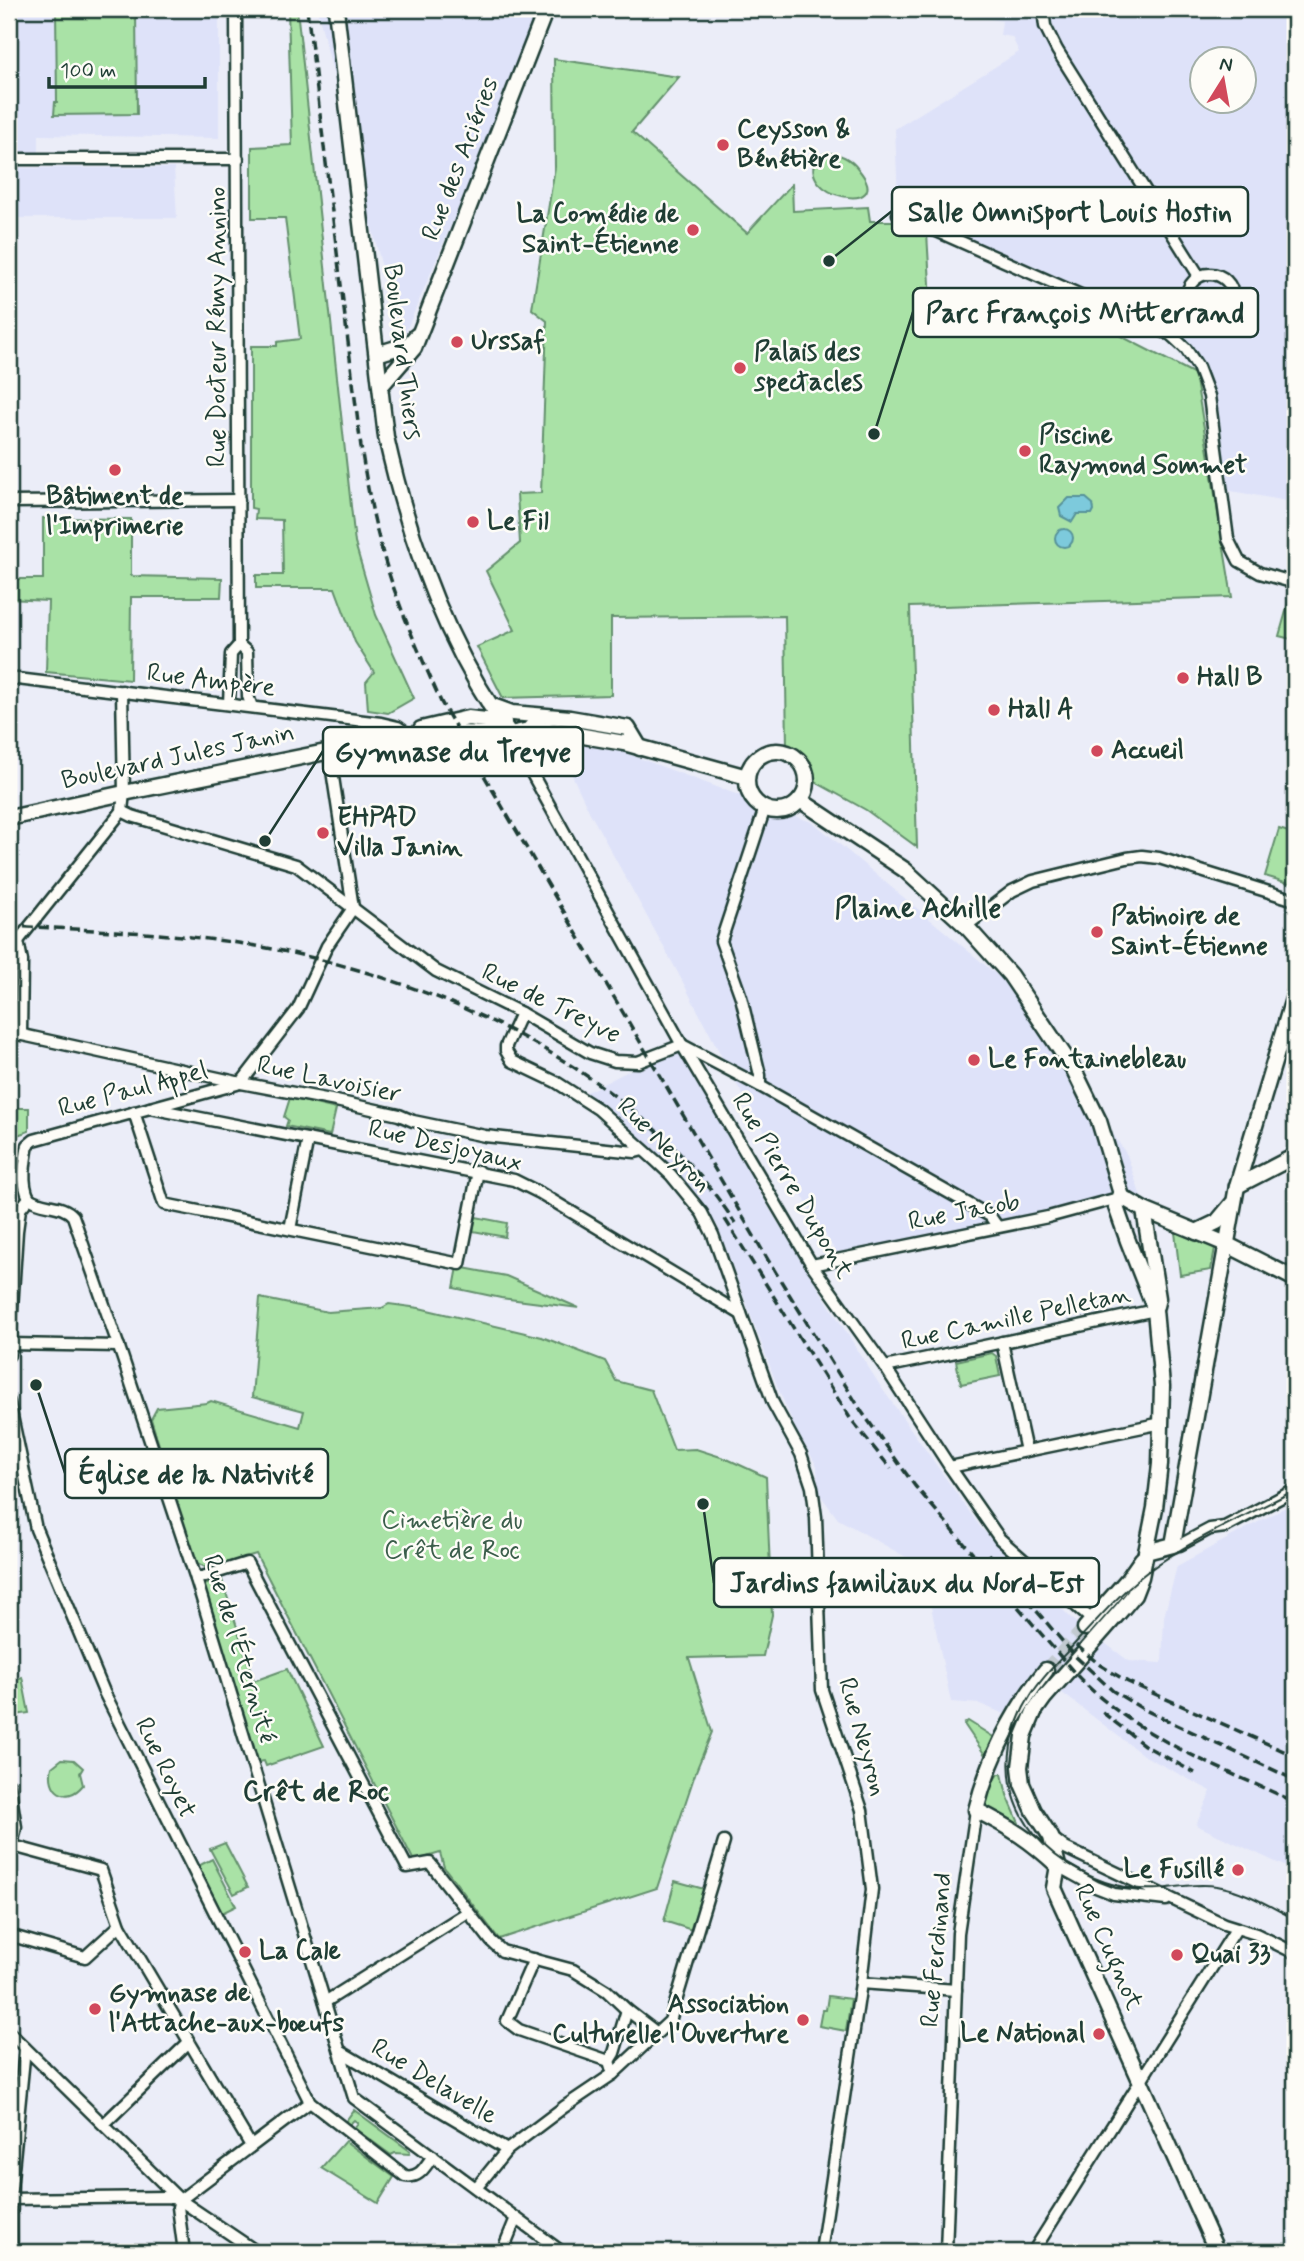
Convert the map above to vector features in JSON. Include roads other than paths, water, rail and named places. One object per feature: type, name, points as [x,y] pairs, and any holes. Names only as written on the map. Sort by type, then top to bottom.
[{"type":"main road","name":"Boulevard Thiers","points":[[336,9],[386,436],[395,478],[435,597],[492,715],[510,734]]},
{"type":"main road","name":"Rue des Aciéries","points":[[381,386],[414,348],[546,9]]},
{"type":"main road","points":[[377,354],[410,344],[423,327]]},
{"type":"main road","points":[[468,718],[475,705],[479,686]]},
{"type":"main road","points":[[492,715],[512,713],[570,718],[628,728],[640,747]]},
{"type":"main road","name":"Boulevard Jules Janin","points":[[450,733],[479,726],[492,715]]},
{"type":"main road","name":"Boulevard Jules Janin","points":[[9,818],[492,715],[538,728],[640,747],[747,777]]},
{"type":"main road","name":"Boulevard Jules Janin","points":[[403,735],[510,734],[538,728]]},
{"type":"main road","points":[[777,751],[786,752],[802,764],[807,782],[800,800],[793,807],[784,810],[765,808],[751,796],[747,777],[758,757],[777,751]]},
{"type":"main road","points":[[800,800],[905,870],[966,926],[1010,975],[1074,1070],[1099,1121],[1122,1197],[1144,1210],[1226,1244],[1295,1279]]},
{"type":"main road","points":[[1146,1552],[1167,1549],[1173,1545],[1236,1193],[1295,992]]},
{"type":"main road","points":[[1196,1232],[1217,1222],[1236,1193],[1295,1156]]},
{"type":"main road","points":[[1122,1197],[1116,1208],[1156,1310]]},
{"type":"main road","points":[[1091,1628],[1146,1552],[1155,1508],[1162,1423],[1162,1386],[1156,1310],[1158,1298],[1144,1210]]},
{"type":"main road","name":"Rue Cugnot","points":[[1091,1628],[1059,1679],[1034,1712],[1020,1751],[1020,1768],[1026,1797],[1051,1837],[1058,1866],[1054,1888],[1217,2252]]},
{"type":"main road","name":"Rue Ferdinand","points":[[976,1810],[982,1788],[1016,1712],[1046,1671]]},
{"type":"main road","points":[[976,1810],[1030,1840],[1058,1866]]},
{"type":"street","name":"Rue Docteur Rémy Annino","points":[[229,704],[231,654],[239,645],[236,9]]},
{"type":"street","points":[[1043,9],[1045,26],[1057,50],[1199,276]]},
{"type":"street","points":[[9,159],[238,159]]},
{"type":"street","points":[[898,215],[1171,335],[1186,349],[1198,367],[1209,396],[1228,539],[1239,561],[1260,573],[1295,583]]},
{"type":"street","points":[[1215,274],[1228,282],[1233,289],[1233,304],[1223,317],[1208,320],[1193,313],[1187,293],[1194,280],[1199,276],[1215,274]]},
{"type":"street","points":[[1171,335],[1193,313]]},
{"type":"street","points":[[9,502],[239,500]]},
{"type":"street","name":"Rue Docteur Rémy Annino","points":[[239,645],[247,652],[248,696],[252,707]]},
{"type":"street","name":"Rue Ampère","points":[[9,678],[381,723],[398,727],[403,735]]},
{"type":"street","points":[[21,1035],[22,961],[13,942],[122,811],[122,691]]},
{"type":"street","name":"Rue Pierre Dupont","points":[[510,734],[682,1045],[812,1265],[885,1367],[1000,1539],[1091,1628]]},
{"type":"street","points":[[241,1083],[298,1009],[327,946],[352,908],[329,751]]},
{"type":"street","points":[[761,1086],[741,997],[721,942],[765,808]]},
{"type":"street","name":"Rue de Treyve","points":[[122,811],[296,865],[436,971],[521,1013],[590,1053],[615,1061],[638,1062],[682,1045]]},
{"type":"street","points":[[966,926],[1012,891],[1033,881],[1142,856],[1159,858],[1295,900]]},
{"type":"street","name":"Rue Neyron","points":[[521,1013],[506,1046],[512,1061],[556,1083],[598,1109],[671,1175],[702,1213],[713,1236],[774,1404],[801,1454],[812,1487],[816,1517],[822,1690],[862,1810],[873,1889],[821,2252]]},
{"type":"street","name":"Rue Lavoisier","points":[[9,1032],[336,1101],[485,1136],[635,1152],[643,1150]]},
{"type":"street","points":[[682,1045],[761,1086],[990,1216],[997,1226]]},
{"type":"street","name":"Rue Paul Appel","points":[[29,1198],[24,1183],[27,1147],[36,1139],[241,1083]]},
{"type":"street","name":"Rue Desjoyaux","points":[[150,1108],[478,1171],[523,1184],[741,1314]]},
{"type":"street","points":[[134,1112],[164,1204],[460,1264],[478,1171]]},
{"type":"street","points":[[290,1229],[308,1139]]},
{"type":"street","name":"Rue Jacob","points":[[812,1265],[1048,1217],[1122,1197]]},
{"type":"street","points":[[9,1355],[16,1231],[20,1209],[29,1198]]},
{"type":"street","name":"Rue de l'Éternité","points":[[29,1198],[38,1203],[64,1208],[73,1216],[196,1579],[354,2098],[433,2155]]},
{"type":"street","name":"Rue Camille Pelletan","points":[[885,1367],[1156,1310]]},
{"type":"street","points":[[1002,1342],[1026,1451]]},
{"type":"street","points":[[9,1344],[119,1346]]},
{"type":"street","name":"Rue Royet","points":[[9,1402],[36,1529],[104,1692],[310,2102],[405,2176],[417,2176],[433,2155]]},
{"type":"street","points":[[950,1467],[1162,1423]]},
{"type":"street","points":[[1173,1545],[1180,1545],[1210,1529],[1225,1527],[1295,1490]]},
{"type":"street","points":[[196,1579],[247,1563],[407,1867],[430,1863],[491,1941],[502,1951],[573,1970],[607,1991],[657,2033]]},
{"type":"street","points":[[9,1784],[16,1828],[9,1859]]},
{"type":"street","name":"Rue Ferdinand","points":[[946,2252],[958,1933],[976,1810]]},
{"type":"street","points":[[1051,1837],[1065,1848],[1177,1902],[1295,1953]]},
{"type":"street","points":[[476,2188],[507,2150],[613,2074],[670,2021],[724,1842]]},
{"type":"street","points":[[13,1846],[101,1870],[120,1925],[251,2146]]},
{"type":"street","points":[[1058,1866],[1114,1894],[1177,1902]]},
{"type":"street","points":[[325,2002],[468,1912]]},
{"type":"street","points":[[9,1935],[85,1957],[120,1925]]},
{"type":"street","points":[[1034,2252],[1236,1929]]},
{"type":"street","points":[[534,1959],[507,2021],[519,2030],[609,2061]]},
{"type":"street","points":[[861,1983],[956,1990]]},
{"type":"street","points":[[613,2074],[609,2061],[627,2010]]},
{"type":"street","points":[[9,2032],[180,2200],[257,2252]]},
{"type":"street","points":[[104,2124],[189,2042]]},
{"type":"street","points":[[11,2252],[9,2199],[26,2048]]},
{"type":"street","name":"Rue Delavelle","points":[[340,2051],[507,2150]]},
{"type":"street","points":[[180,2200],[310,2102]]},
{"type":"street","points":[[433,2155],[562,2252]]},
{"type":"street","points":[[9,2199],[168,2197],[180,2200]]},
{"type":"street","points":[[180,2200],[184,2252]]},
{"type":"street","points":[[502,2252],[516,2218]]},
{"type":"water","points":[[1069,498],[1086,498],[1093,504],[1092,514],[1077,514],[1072,522],[1061,516],[1059,508]]},
{"type":"water","points":[[1064,529],[1070,532],[1073,538],[1070,544],[1064,547],[1058,544],[1055,538],[1058,532]]},
{"type":"tunnel","points":[[1046,1670],[1085,1628]]},
{"type":"tram line","points":[[1295,1490],[1182,1549],[1147,1572],[1120,1595],[1031,1695],[1018,1720],[1011,1745],[1009,1770],[1013,1793],[1022,1816],[1036,1836],[1055,1855],[1078,1870],[1107,1883],[1127,1888],[1159,1889],[1203,1885],[1227,1888],[1295,1919]]},
{"type":"railway","points":[[307,9],[361,447],[370,499],[392,583],[441,702],[768,1260],[862,1412],[915,1486],[1072,1670],[1095,1693],[1121,1713],[1176,1747],[1295,1802]]},
{"type":"railway","points":[[9,926],[168,935],[262,947],[329,962],[396,982],[463,1008],[527,1040],[588,1077],[644,1120],[693,1169],[735,1223]]},
{"type":"railway","points":[[725,1219],[850,1418],[891,1469]]},
{"type":"railway","points":[[988,1554],[1075,1656],[1113,1691],[1143,1709],[1295,1780]]},
{"type":"railway","points":[[1076,1645],[1100,1665],[1128,1682],[1295,1756]]},
{"type":"railway","points":[[1102,1712],[1144,1745],[1195,1773]]},
{"type":"place","name":"Ceysson & Bénétière","points":[[723,145]]},
{"type":"place","name":"La Comédie de Saint-Étienne","points":[[693,230]]},
{"type":"place","name":"Salle Omnisport Louis Hostin","points":[[829,261]]},
{"type":"place","name":"Urssaf","points":[[457,342]]},
{"type":"place","name":"Palais des spectacles","points":[[740,368]]},
{"type":"place","name":"Parc François Mitterrand","points":[[874,434]]},
{"type":"place","name":"Piscine Raymond Sommet","points":[[1025,451]]},
{"type":"place","name":"Bâtiment de l'Imprimerie","points":[[115,470]]},
{"type":"place","name":"Le Fil","points":[[473,522]]},
{"type":"place","name":"Hall B","points":[[1183,678]]},
{"type":"place","name":"Hall A","points":[[994,710]]},
{"type":"place","name":"Accueil","points":[[1097,751]]},
{"type":"place","name":"EHPAD Villa Janin","points":[[323,833]]},
{"type":"place","name":"Gymnase du Treyve","points":[[265,841]]},
{"type":"place","name":"Patinoire de Saint-Étienne","points":[[1097,932]]},
{"type":"place","name":"Le Fontainebleau","points":[[974,1060]]},
{"type":"place","name":"Église de la Nativité","points":[[36,1385]]},
{"type":"place","name":"Jardins familiaux du Nord-Est","points":[[703,1504]]},
{"type":"place","name":"Le Fusillé","points":[[1238,1870]]},
{"type":"place","name":"La Cale","points":[[245,1952]]},
{"type":"place","name":"Quai 33","points":[[1177,1955]]},
{"type":"place","name":"Gymnase de l'Attache-aux-bœufs","points":[[95,2009]]},
{"type":"place","name":"Association Culturelle l'Ouverture","points":[[803,2020]]},
{"type":"place","name":"Le National","points":[[1099,2034]]},
{"type":"district","name":"Plaine Achille","points":[[918,909]]},
{"type":"district","name":"Crêt de Roc","points":[[316,1792]]},
{"type":"park label","name":"Cimetière du Crêt de Roc","points":[[452,1536]]}]
